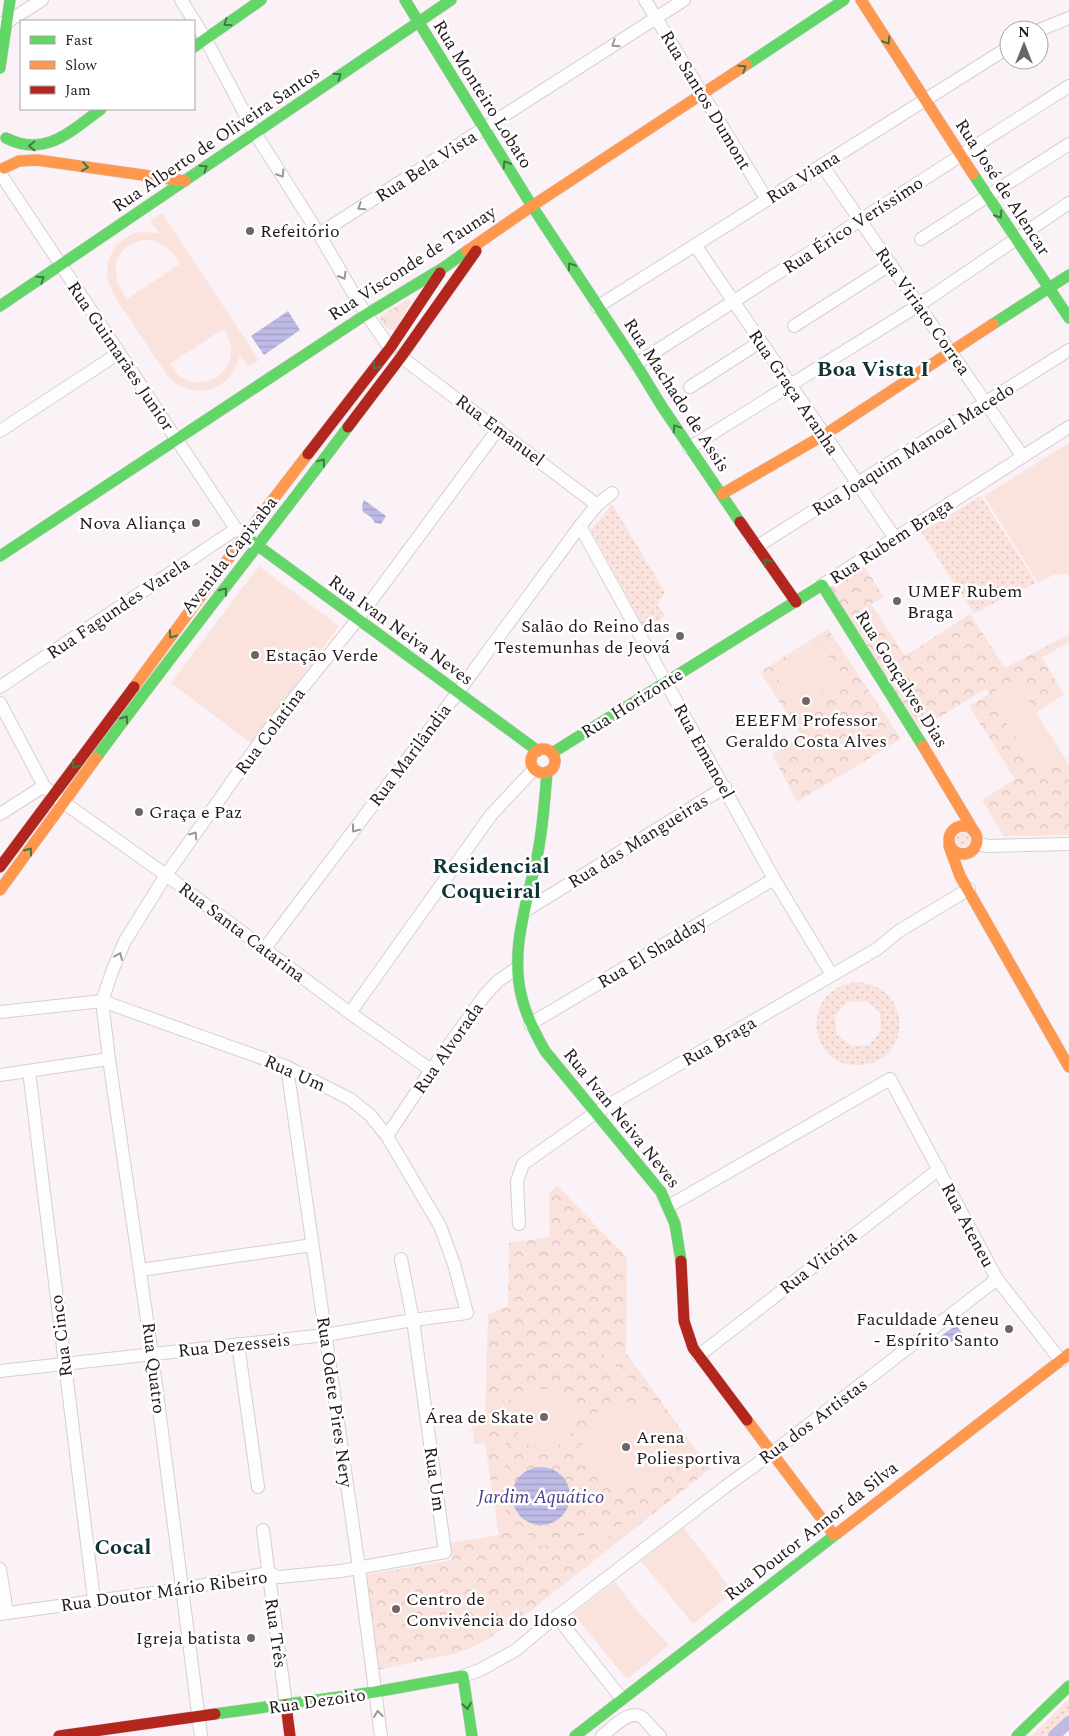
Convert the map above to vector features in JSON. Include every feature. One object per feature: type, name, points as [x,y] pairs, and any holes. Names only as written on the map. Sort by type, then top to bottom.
[{"type":"street","points":[[0,68],[3,23],[10,0]]},
{"type":"street","points":[[3,23],[42,0]]},
{"type":"street","points":[[181,0],[194,20]]},
{"type":"street","points":[[195,46],[260,0]]},
{"type":"street","name":"Rua Monteiro Lobato","points":[[405,0],[532,206]]},
{"type":"street","name":"Rua Alberto de Oliveira Santos","points":[[0,306],[451,0]]},
{"type":"street","name":"Rua Santos Dumont","points":[[644,0],[767,200]]},
{"type":"street","name":"Rua Bela Vista","points":[[319,234],[684,0]]},
{"type":"street","name":"Rua Visconde de Taunay","points":[[0,556],[366,315],[443,268],[532,206],[844,0]]},
{"type":"street","name":"Rua José de Alencar","points":[[861,0],[1015,240],[1069,318]]},
{"type":"street","points":[[1049,26],[1069,18]]},
{"type":"street","points":[[195,22],[255,133],[319,234],[366,315],[390,348],[401,356]]},
{"type":"street","name":"Rua Viana","points":[[597,307],[999,53]]},
{"type":"street","name":"Rua Érico Veríssimo","points":[[636,364],[1069,86]]},
{"type":"street","points":[[3,134],[20,145],[33,147],[45,145],[99,110]]},
{"type":"street","points":[[1,171],[9,155],[9,146],[3,134]]},
{"type":"street","points":[[58,137],[54,143],[53,150],[59,163]]},
{"type":"street","points":[[921,240],[1069,144]]},
{"type":"street","points":[[1,171],[15,162],[28,160],[185,181]]},
{"type":"street","name":"Rua Viriato Correa","points":[[822,165],[1024,457]]},
{"type":"street","name":"Rua Guimarães Junior","points":[[1,171],[119,353],[241,533]]},
{"type":"street","points":[[689,448],[919,305],[1069,203]]},
{"type":"street","name":"Rua Machado de Assis","points":[[532,206],[689,448],[796,602]]},
{"type":"street","name":"Avenida Capixaba","points":[[0,890],[141,697],[258,547],[401,356],[484,240]]},
{"type":"street","name":"Rua Graça Aranha","points":[[695,245],[895,538]]},
{"type":"street","points":[[794,326],[891,264]]},
{"type":"street","name":"Avenida Capixaba","points":[[0,866],[48,790],[241,533],[390,348],[443,268]]},
{"type":"street","points":[[722,494],[824,435],[1069,275]]},
{"type":"street","points":[[401,293],[409,294],[412,297],[415,309]]},
{"type":"street","points":[[690,387],[760,342]]},
{"type":"street","name":"Rua Joaquim Manoel Macedo","points":[[756,547],[858,485],[1069,350]]},
{"type":"street","points":[[0,431],[119,353]]},
{"type":"street","name":"Rua Emanuel","points":[[401,356],[597,505]]},
{"type":"street","name":"Rua Rubem Braga","points":[[712,652],[796,602],[1069,427]]},
{"type":"street","name":"Rua Colatina","points":[[102,1001],[125,941],[143,909],[166,875],[267,732],[357,620],[498,429]]},
{"type":"street","name":"Rua Marilândia","points":[[265,948],[458,692],[580,526],[597,505],[612,493]]},
{"type":"street","name":"Rua Emanoel","points":[[580,526],[774,879],[832,975]]},
{"type":"street","name":"Rua Ivan Neiva Neves","points":[[241,533],[538,751]]},
{"type":"street","name":"Rua Fagundes Varela","points":[[0,686],[241,533]]},
{"type":"street","name":"Rua Gonçalves Dias","points":[[822,585],[951,792],[976,838]]},
{"type":"street","name":"Rua Horizonte","points":[[552,754],[712,652]]},
{"type":"street","points":[[0,703],[48,790],[0,814]]},
{"type":"street","points":[[350,1013],[491,815],[540,770],[553,768],[555,764],[552,754],[545,750],[538,751],[532,757],[532,761],[540,770]]},
{"type":"street","name":"Rua Ivan Neiva Neves","points":[[540,770],[541,836],[520,934],[517,968],[520,996],[530,1024],[545,1051],[661,1192],[669,1206],[678,1236],[684,1324],[689,1340],[698,1356],[834,1535]]},
{"type":"street","name":"Rua das Mangueiras","points":[[525,911],[725,787]]},
{"type":"street","name":"Rua Santa Catarina","points":[[48,790],[265,948],[350,1013],[431,1070]]},
{"type":"street","name":"Rua Gonçalves Dias","points":[[951,792],[954,814],[950,840],[955,867],[1069,1067]]},
{"type":"street","points":[[976,838],[974,849],[968,854],[957,854],[950,840],[953,830],[960,827],[969,828],[976,838],[988,846],[1069,844]]},
{"type":"street","name":"Rua Gonçalves Dias","points":[[967,886],[962,869],[968,854]]},
{"type":"street","name":"Rua El Shadday","points":[[530,1024],[774,879]]},
{"type":"street","name":"Rua Braga","points":[[519,1224],[517,1181],[523,1164],[595,1113],[877,949],[899,931],[967,886]]},
{"type":"street","name":"Rua Alvorada","points":[[387,1136],[431,1070],[485,995],[498,981],[517,968]]},
{"type":"street","name":"Rua Um","points":[[0,1012],[102,1001],[287,1068],[350,1099],[370,1115],[387,1136],[440,1226],[454,1264],[466,1313]]},
{"type":"street","name":"Rua Quatro","points":[[102,1001],[108,1059],[141,1270],[202,1736]]},
{"type":"street","points":[[0,1076],[108,1059]]},
{"type":"street","name":"Rua Odete Pires Nery","points":[[287,1068],[359,1568],[381,1736]]},
{"type":"street","name":"Rua Cinco","points":[[29,1071],[94,1600]]},
{"type":"street","name":"Rua Ateneu","points":[[669,1206],[890,1079],[997,1279],[1065,1358]]},
{"type":"street","name":"Rua Vitória","points":[[698,1356],[939,1169]]},
{"type":"street","points":[[141,1270],[312,1245]]},
{"type":"street","name":"Rua Um","points":[[401,1259],[413,1320],[446,1552]]},
{"type":"street","name":"Rua dos Artistas","points":[[557,1617],[997,1279]]},
{"type":"street","name":"Rua Dezesseis","points":[[0,1372],[325,1335],[466,1313]]},
{"type":"street","points":[[238,1344],[258,1487]]},
{"type":"street","name":"Rua Doutor Annor da Silva","points":[[575,1736],[1065,1358]]},
{"type":"street","name":"Rua Três","points":[[263,1530],[290,1736]]},
{"type":"street","name":"Rua Doutor Mário Ribeiro","points":[[4,1613],[182,1589],[268,1573],[279,1577],[359,1568],[446,1552]]},
{"type":"street","points":[[0,1570],[4,1613]]},
{"type":"street","points":[[557,1617],[622,1699]]},
{"type":"street","name":"Rua Dezoito","points":[[59,1736],[286,1706],[463,1676],[480,1670],[507,1655],[557,1617]]},
{"type":"street","points":[[463,1676],[472,1736]]},
{"type":"street","points":[[1016,1736],[1069,1686]]},
{"type":"street","points":[[602,1736],[626,1717],[633,1716],[641,1716],[660,1736]]},
{"type":"green space","points":[[162,213],[259,360],[248,367],[240,355],[236,367],[229,377],[212,389],[190,390],[169,378],[113,294],[107,278],[108,260],[117,244],[132,234],[141,232],[159,233],[150,221]],"holes":[[[143,240],[149,240],[165,246],[180,264],[127,299],[118,281],[116,264],[124,249]],[[223,329],[230,343],[231,357],[225,368],[216,377],[205,382],[192,382],[180,376],[170,364]]]},
{"type":"green space","points":[[408,299],[411,302],[396,329],[388,330],[379,317]]},
{"type":"green space","points":[[1069,443],[1069,574],[1053,575],[1038,583],[984,496]]},
{"type":"green space","points":[[981,496],[1036,583],[974,613],[921,532]]},
{"type":"green space","points":[[612,504],[665,592],[657,605],[665,616],[646,631],[591,530]]},
{"type":"green space","points":[[863,565],[884,597],[871,604],[905,656],[970,614],[1005,668],[1069,634],[1069,642],[1042,658],[1064,694],[1036,713],[1069,765],[1069,835],[1004,836],[982,800],[1015,779],[969,706],[989,694],[986,689],[920,729],[829,587]]},
{"type":"green space","name":"Estação Verde","points":[[259,566],[339,626],[252,744],[171,683]]},
{"type":"green space","name":"EEEFM Professor Geraldo Costa Alves","points":[[828,629],[901,739],[797,802],[772,754],[802,736],[760,672]]},
{"type":"green space","points":[[820,643],[843,680],[796,709],[775,672]]},
{"type":"green space","points":[[1015,680],[1066,760],[1040,776],[989,695]]},
{"type":"green space","points":[[963,833],[968,835],[970,840],[968,845],[963,847],[958,845],[956,840],[958,835]]},
{"type":"green space","points":[[857,982],[875,986],[888,996],[896,1009],[900,1023],[898,1038],[890,1051],[878,1060],[861,1065],[843,1063],[829,1055],[820,1042],[817,1027],[818,1012],[825,998],[838,987]],"holes":[[[866,1001],[880,1013],[881,1031],[869,1045],[851,1046],[837,1034],[835,1016],[847,1002]]]},
{"type":"green space","points":[[557,1185],[627,1258],[626,1353],[710,1469],[529,1612],[486,1640],[471,1648],[453,1654],[378,1670],[365,1575],[452,1560],[450,1543],[499,1535],[485,1443],[474,1444],[472,1424],[485,1423],[488,1314],[508,1306],[509,1243],[550,1237],[549,1194]]},
{"type":"green space","name":"Arena Poliesportiva","points":[[581,1325],[600,1330],[615,1365],[647,1393],[680,1435],[690,1453],[692,1466],[686,1481],[630,1526],[597,1540],[541,1546],[525,1540],[515,1533],[498,1511],[495,1494],[500,1457],[499,1422],[506,1393],[523,1365],[565,1330]],"holes":[[[581,1331],[596,1334],[600,1340],[604,1358],[610,1368],[642,1396],[660,1418],[645,1406],[633,1403],[616,1403],[601,1410],[594,1415],[585,1429],[582,1451],[586,1463],[596,1476],[608,1484],[623,1488],[637,1486],[650,1480],[661,1471],[667,1457],[669,1441],[661,1420],[682,1450],[685,1458],[683,1474],[676,1482],[627,1521],[612,1529],[596,1534],[542,1540],[528,1535],[519,1529],[510,1519],[504,1508],[501,1494],[506,1457],[505,1413],[511,1395],[528,1369],[568,1335]]]},
{"type":"green space","name":"Área de Skate","points":[[544,1389],[560,1394],[565,1398],[569,1403],[574,1419],[569,1435],[565,1440],[560,1444],[544,1449],[528,1444],[523,1440],[519,1435],[514,1419],[519,1403],[523,1398],[528,1394]]},
{"type":"green space","points":[[684,1528],[733,1592],[693,1624],[641,1561]]},
{"type":"green space","points":[[615,1582],[634,1607],[669,1645],[627,1679],[573,1614]]},
{"type":"green space","points":[[1069,1699],[1069,1725],[1057,1736],[1031,1736]]},
{"type":"water","points":[[288,311],[300,330],[264,355],[251,336]]},
{"type":"water","points":[[364,500],[386,516],[381,524],[375,523],[371,517],[363,512]]},
{"type":"water","points":[[956,1325],[963,1334],[943,1348],[937,1339]]},
{"type":"water","name":"Jardim Aquático","points":[[535,1467],[547,1467],[562,1475],[570,1490],[570,1502],[562,1517],[547,1525],[535,1525],[520,1517],[512,1502],[512,1490],[520,1475]]},
{"type":"waterway","points":[[1054,1736],[1069,1722]]},
{"type":"traffic: fast","points":[[0,68],[10,0]]},
{"type":"traffic: fast","points":[[195,46],[261,0]]},
{"type":"traffic: fast","points":[[405,0],[532,206],[661,405],[740,522]]},
{"type":"traffic: fast","points":[[0,306],[451,0]]},
{"type":"traffic: fast","points":[[746,65],[844,0]]},
{"type":"traffic: fast","points":[[6,138],[33,145],[45,143],[68,133],[100,110]]},
{"type":"traffic: fast","points":[[973,174],[1069,318]]},
{"type":"traffic: fast","points":[[0,556],[362,317],[443,268],[467,251]]},
{"type":"traffic: fast","points":[[993,324],[1069,275]]},
{"type":"traffic: fast","points":[[96,758],[348,427]]},
{"type":"traffic: fast","points":[[250,540],[538,751]]},
{"type":"traffic: fast","points":[[552,753],[822,585],[923,746]]},
{"type":"traffic: fast","points":[[547,772],[540,842],[521,927],[519,946],[519,983],[523,1002],[532,1027],[545,1051],[661,1192],[675,1224],[681,1261]]},
{"type":"traffic: fast","points":[[575,1736],[839,1532]]},
{"type":"traffic: fast","points":[[215,1714],[375,1692],[463,1676],[472,1736]]},
{"type":"traffic: fast","points":[[1017,1736],[1069,1686]]},
{"type":"traffic: slow","points":[[861,0],[973,174]]},
{"type":"traffic: slow","points":[[467,251],[746,65]]},
{"type":"traffic: slow","points":[[4,168],[19,161],[37,160],[185,181]]},
{"type":"traffic: slow","points":[[722,494],[824,435],[993,324]]},
{"type":"traffic: slow","points":[[134,687],[308,454]]},
{"type":"traffic: slow","points":[[923,746],[975,833]]},
{"type":"traffic: slow","points":[[543,749],[551,753],[555,761],[551,769],[543,773],[535,769],[531,761],[535,753],[543,749]]},
{"type":"traffic: slow","points":[[0,890],[96,758]]},
{"type":"traffic: slow","points":[[963,826],[973,830],[977,840],[973,850],[963,854],[953,850],[949,840],[953,830],[963,826]]},
{"type":"traffic: slow","points":[[949,846],[960,876],[1069,1067]]},
{"type":"traffic: slow","points":[[839,1532],[1069,1354]]},
{"type":"traffic: slow","points":[[747,1420],[834,1535]]},
{"type":"traffic: jam","points":[[348,427],[401,357],[476,251]]},
{"type":"traffic: jam","points":[[308,454],[390,348],[440,273]]},
{"type":"traffic: jam","points":[[740,522],[796,602]]},
{"type":"traffic: jam","points":[[0,867],[134,687]]},
{"type":"traffic: jam","points":[[681,1261],[684,1321],[693,1348],[747,1420]]},
{"type":"traffic: jam","points":[[286,1705],[290,1736]]},
{"type":"traffic: jam","points":[[59,1736],[215,1714]]},
{"type":"place","name":"Refeitório","points":[[250,231]]},
{"type":"place","name":"Nova Aliança","points":[[196,523]]},
{"type":"place","name":"UMEF Rubem Braga","points":[[897,601]]},
{"type":"place","name":"Salão do Reino das Testemunhas de Jeová","points":[[680,636]]},
{"type":"place","name":"Estação Verde","points":[[255,655]]},
{"type":"place","name":"EEEFM Professor Geraldo Costa Alves","points":[[806,701]]},
{"type":"place","name":"Graça e Paz","points":[[139,812]]},
{"type":"place","name":"Faculdade Ateneu - Espírito Santo","points":[[1009,1329]]},
{"type":"place","name":"Área de Skate","points":[[544,1417]]},
{"type":"place","name":"Arena Poliesportiva","points":[[626,1447]]},
{"type":"place","name":"Centro de Convivência do Idoso","points":[[396,1609]]},
{"type":"place","name":"Igreja batista","points":[[251,1638]]},
{"type":"district","name":"Boa Vista I","points":[[873,368]]},
{"type":"district","name":"Residencial Coqueiral","points":[[491,878]]},
{"type":"district","name":"Cocal","points":[[123,1546]]}]
